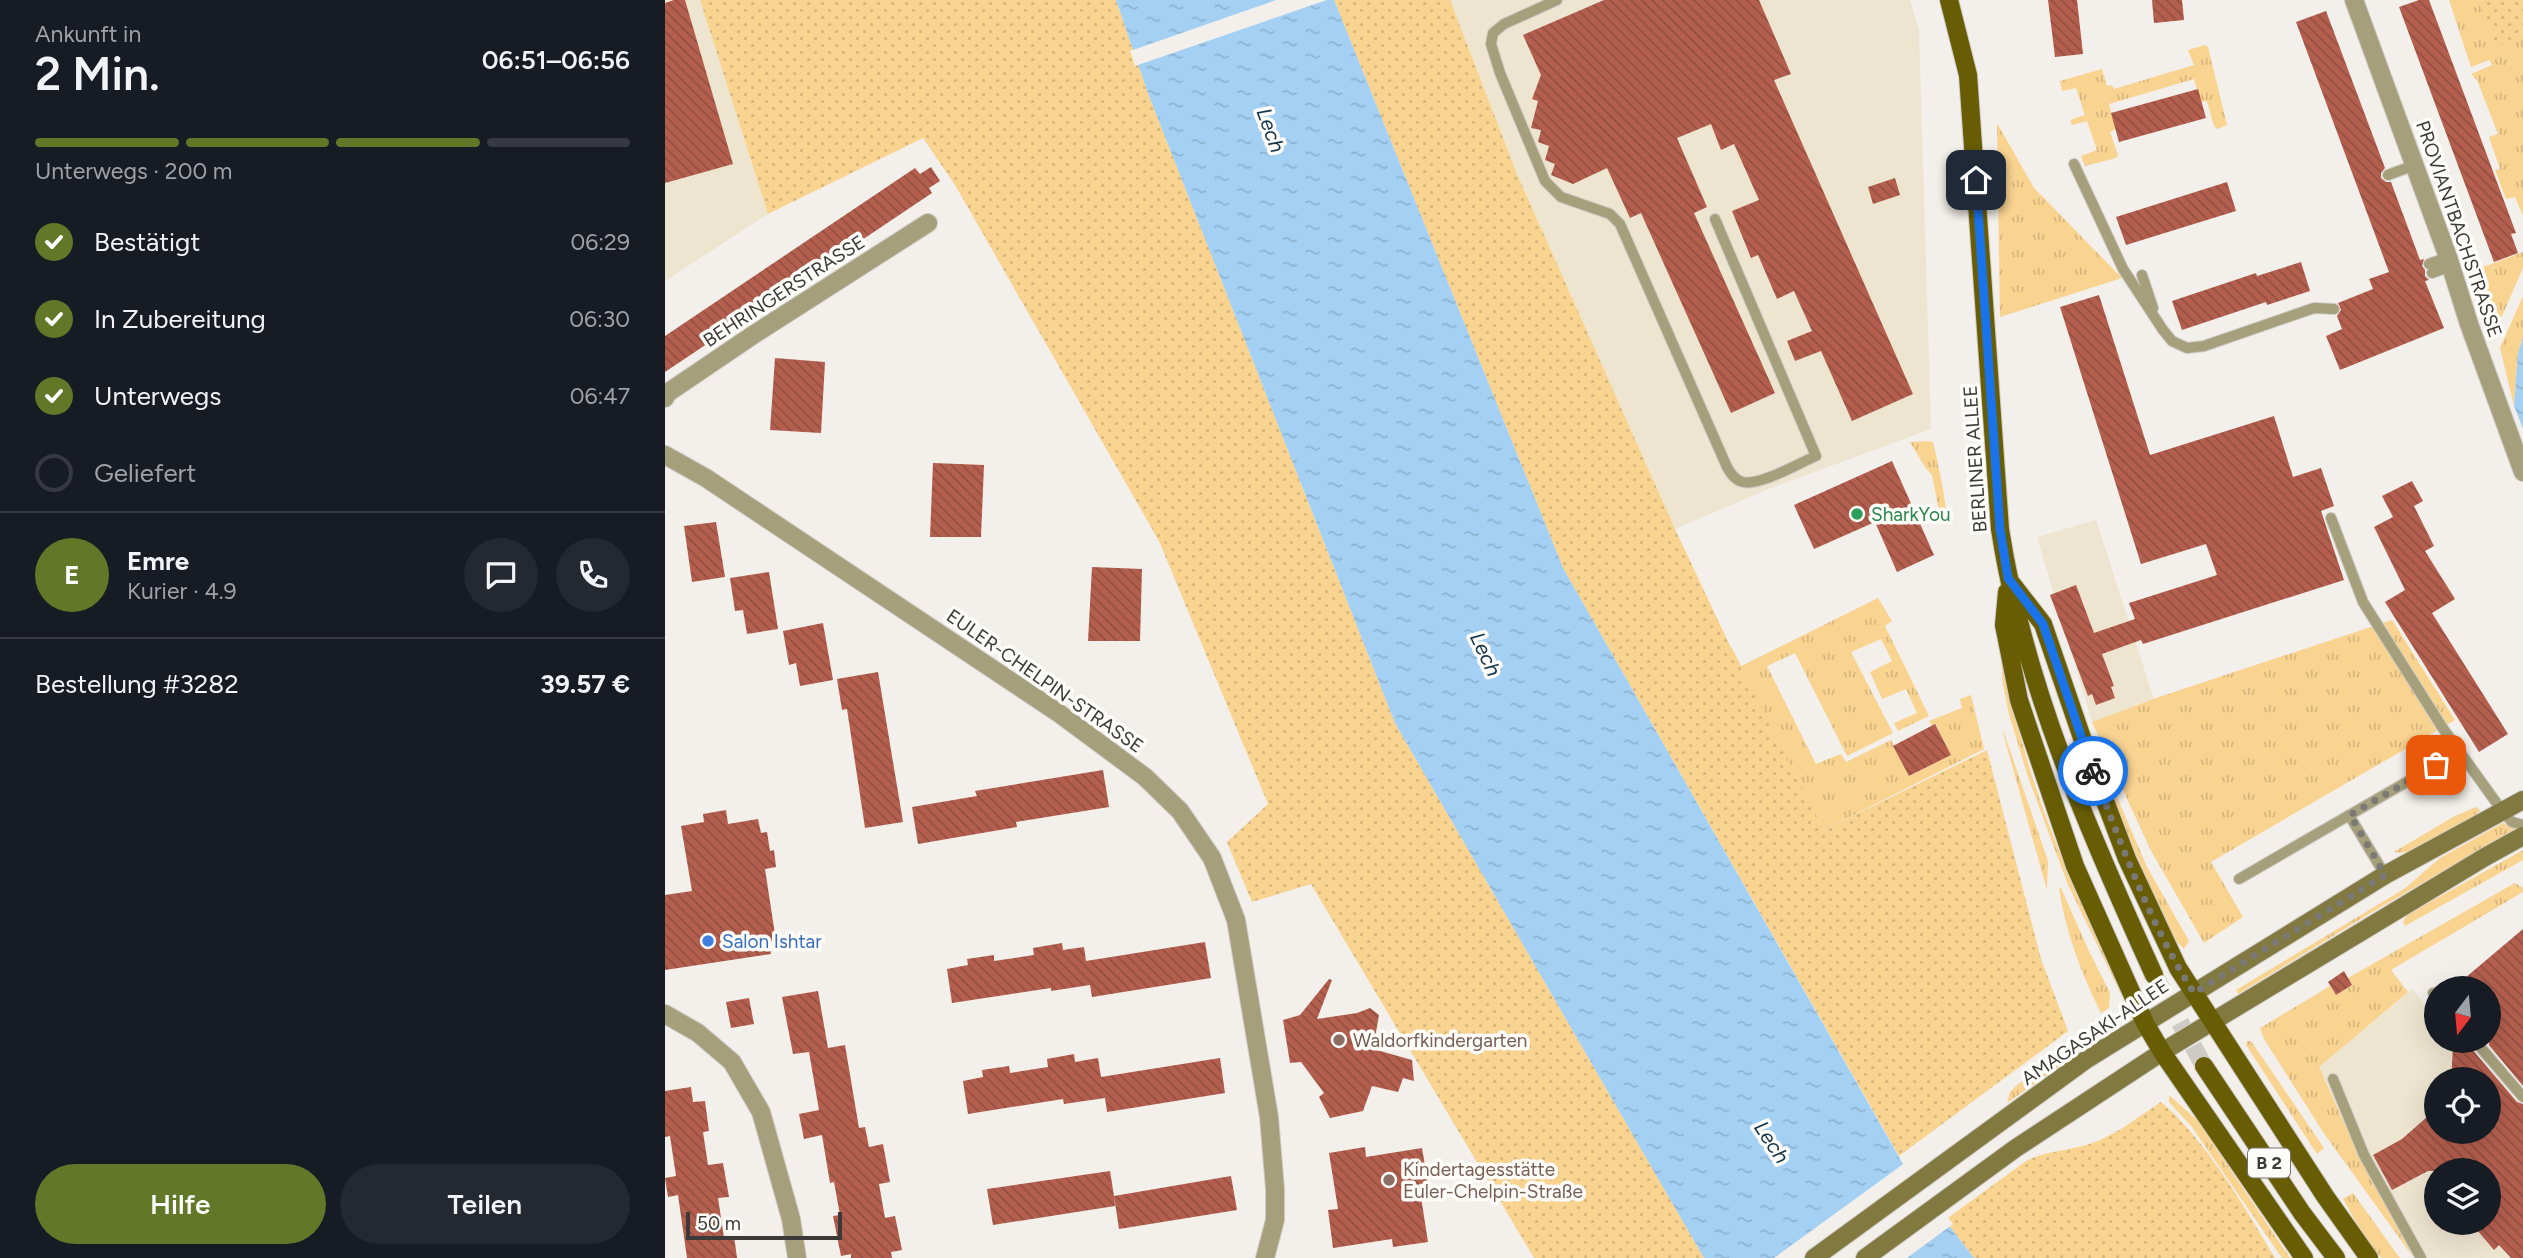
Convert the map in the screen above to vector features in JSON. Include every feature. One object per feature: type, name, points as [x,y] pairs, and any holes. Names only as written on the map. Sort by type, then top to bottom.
[{"type":"main road","name":"BERLINER ALLEE","points":[[1949,0],[1968,75],[2000,529],[2008,578],[2031,669],[2094,844],[2154,975]]},
{"type":"main road","points":[[2008,578],[2043,624],[2127,859],[2178,968],[2325,1196],[2369,1258]]},
{"type":"main road","points":[[2008,578],[2004,625],[2019,700],[2075,866],[2145,1023],[2162,1052],[2304,1258]]},
{"type":"main road","name":"AMAGASAKI-ALLEE","points":[[1814,1258],[2087,1059],[2385,875],[2523,800]]},
{"type":"main road","points":[[1865,1258],[2016,1148],[2162,1052],[2523,836]]},
{"type":"main road","name":"B 2","points":[[2204,1066],[2302,1213],[2336,1258]]},
{"type":"street","name":"PROVIANTBACHSTRASSE","points":[[2354,0],[2523,472]]},
{"type":"street","name":"BEHRINGERSTRASSE","points":[[665,398],[666,394],[753,335],[928,223]]},
{"type":"street","name":"EULER-CHELPIN-STRASSE","points":[[665,455],[706,478],[1061,714],[1145,776],[1180,811],[1212,858],[1235,920],[1267,1098],[1270,1129],[1275,1220],[1265,1258]]},
{"type":"street","points":[[665,1014],[698,1033],[731,1062],[761,1112],[791,1219],[797,1258]]},
{"type":"lane","points":[[1557,0],[1504,24],[1493,33],[1490,44],[1500,74],[1545,181],[1561,197],[1610,214],[1620,223],[1727,467],[1733,477],[1743,482],[1756,482],[1816,456],[1715,219]]},
{"type":"lane","points":[[2074,164],[2123,269],[2172,341],[2187,348],[2204,346],[2314,308],[2334,309]]},
{"type":"lane","points":[[2388,175],[2415,165]]},
{"type":"lane","points":[[2430,269],[2450,262]]},
{"type":"lane","points":[[2142,275],[2158,322]]},
{"type":"lane","points":[[2331,518],[2363,602],[2442,727],[2512,822],[2523,825]]},
{"type":"lane","points":[[2239,879],[2436,765]]},
{"type":"lane","points":[[2350,815],[2385,875]]},
{"type":"lane","points":[[2486,1054],[2523,1097]]},
{"type":"lane","points":[[2333,1079],[2364,1155],[2421,1258]]},
{"type":"shaded area","points":[[665,0],[700,0],[768,214],[665,281]]},
{"type":"shaded area","points":[[1450,0],[1910,0],[1919,31],[1931,429],[1771,488],[1675,529],[1517,174]]},
{"type":"shaded area","points":[[2096,520],[2154,699],[2092,722],[2037,537]]},
{"type":"shaded area","points":[[2412,989],[2424,1003],[2424,1054],[2468,1054],[2479,1067],[2424,1067],[2424,1144],[2501,1144],[2501,1092],[2523,1118],[2523,1258],[2414,1258],[2345,1125],[2319,1067]]},
{"type":"green space","points":[[700,0],[1116,0],[1149,96],[1395,723],[1704,1258],[1534,1258],[1311,884],[1252,902],[1227,842],[1268,804],[1159,541],[955,185],[923,138],[768,214]]},
{"type":"green space","points":[[1334,0],[1450,0],[1517,174],[1675,529],[1740,667],[1824,830],[1987,750],[2041,959],[2068,1031],[1899,1156],[1563,568]]},
{"type":"green space","points":[[2449,0],[2478,0],[2497,47],[2523,32],[2523,216],[2515,197],[2506,199],[2495,170],[2500,169],[2489,137],[2498,134],[2477,80],[2471,74],[2492,65],[2489,60],[2471,67]]},
{"type":"green space","points":[[2478,0],[2523,0],[2523,32],[2497,48]]},
{"type":"green space","points":[[2205,45],[2208,47],[2227,125],[2217,129],[2214,126],[2207,101],[2201,102],[2194,79],[2109,104],[2116,129],[2110,132],[2118,155],[2116,158],[2085,166],[2081,156],[2097,150],[2087,121],[2072,125],[2070,120],[2085,115],[2076,88],[2062,91],[2060,81],[2102,69],[2107,86],[2112,85],[2114,89],[2194,65],[2188,50]]},
{"type":"green space","points":[[1997,123],[2034,188],[2122,278],[2000,317]]},
{"type":"green space","points":[[2523,252],[2523,268],[2491,341],[2470,272]]},
{"type":"green space","points":[[2523,296],[2523,338],[2518,353],[2514,406],[2500,348]]},
{"type":"green space","points":[[1910,442],[1933,442],[1945,501],[1945,522],[1938,506],[1932,475]]},
{"type":"green space","points":[[1878,598],[1892,621],[1885,626],[1929,716],[1898,731],[1894,723],[1917,713],[1906,689],[1882,699],[1870,672],[1892,661],[1881,639],[1851,652],[1893,733],[1847,756],[1795,653],[1767,666],[1816,764],[1841,754],[1846,762],[1891,740],[1910,776],[1951,755],[1936,725],[1932,726],[1929,721],[1962,708],[1960,699],[1971,695],[1984,749],[1824,830],[1719,636],[1732,648],[1741,666]]},
{"type":"green space","points":[[1997,608],[2013,703],[2029,767],[2065,865],[2122,996],[2068,885],[2028,777],[2003,685]]},
{"type":"green space","points":[[2392,620],[2455,720],[2211,862],[2243,917],[2204,943],[2150,849],[2092,722],[2159,697]]},
{"type":"green space","points":[[1993,689],[2002,727],[2048,861],[2047,890],[2006,744]]},
{"type":"green space","points":[[2093,741],[2147,867],[2189,941],[2184,949],[2175,940],[2141,867]]},
{"type":"green space","points":[[2476,807],[2480,810],[2477,814],[2436,839],[2412,850],[2394,852],[2453,817]]},
{"type":"green space","points":[[2503,823],[2516,829],[2238,994],[2236,990],[2404,889],[2440,858]]},
{"type":"green space","points":[[2523,850],[2523,860],[2405,926],[2403,922],[2407,915]]},
{"type":"green space","points":[[2515,883],[2523,888],[2523,892],[2391,970],[2408,992],[2319,1067],[2345,1125],[2413,1257],[2323,1132],[2264,1039],[2260,1028],[2330,986],[2336,995],[2352,985],[2348,978]]},
{"type":"green space","points":[[2061,888],[2110,993],[2109,1008],[2101,1013],[2070,937],[2059,889]]},
{"type":"green space","points":[[2247,1041],[2251,1041],[2324,1148],[2317,1154],[2246,1045]]},
{"type":"green space","points":[[2075,1046],[2078,1053],[2007,1103],[2010,1092],[2017,1085]]},
{"type":"green space","points":[[2169,1095],[2197,1120],[2290,1258],[2282,1258],[2192,1127],[2169,1102]]},
{"type":"green space","points":[[2161,1102],[2209,1155],[2275,1258],[1974,1258],[1945,1220],[2026,1161],[2100,1140]]},
{"type":"green space","points":[[2353,1193],[2400,1258],[2381,1258],[2361,1231],[2343,1199]]},
{"type":"water","name":"Lech","points":[[1116,0],[1334,0],[1563,568],[1907,1171],[1974,1258],[1704,1258],[1395,723],[1149,96]]},
{"type":"water","points":[[2523,338],[2523,429],[2514,406],[2518,353]]},
{"type":"pier","points":[[1276,0],[1327,0],[1135,66],[1130,51]]},
{"type":"pier","points":[[1906,1162],[1953,1224],[1907,1258],[1774,1258]]},
{"type":"building","points":[[685,0],[733,164],[665,183],[665,3]]},
{"type":"building","points":[[1604,0],[1759,0],[1791,74],[1774,80],[1913,394],[1852,421],[1821,351],[1795,361],[1787,341],[1812,331],[1794,291],[1777,299],[1758,255],[1751,258],[1732,211],[1759,200],[1734,144],[1721,150],[1711,124],[1677,138],[1707,207],[1694,213],[1775,393],[1731,413],[1641,213],[1630,218],[1607,168],[1573,184],[1551,175],[1555,164],[1545,160],[1549,146],[1538,142],[1541,130],[1531,128],[1538,101],[1532,99],[1541,75],[1523,35]]},
{"type":"building","points":[[2048,0],[2077,0],[2083,54],[2055,57]]},
{"type":"building","points":[[2152,0],[2182,0],[2184,20],[2154,23]]},
{"type":"building","points":[[2419,0],[2429,0],[2516,233],[2511,234],[2518,253],[2494,262],[2399,7]]},
{"type":"building","points":[[2326,11],[2385,168],[2381,178],[2391,182],[2420,260],[2424,259],[2422,266],[2429,280],[2425,281],[2444,328],[2340,370],[2326,336],[2342,329],[2337,316],[2341,310],[2338,303],[2373,289],[2369,279],[2389,272],[2296,22]]},
{"type":"building","points":[[2198,89],[2206,118],[2119,142],[2111,113]]},
{"type":"building","points":[[931,167],[940,181],[929,188],[932,193],[665,372],[665,336],[915,168],[920,174]]},
{"type":"building","points":[[1895,178],[1900,195],[1873,204],[1868,187]]},
{"type":"building","points":[[2227,182],[2236,211],[2126,245],[2116,217]]},
{"type":"building","points":[[2301,262],[2310,291],[2267,305],[2266,302],[2182,330],[2172,301],[2256,273],[2257,276]]},
{"type":"building","points":[[2099,295],[2150,455],[2274,416],[2293,477],[2321,468],[2334,506],[2321,511],[2344,580],[2143,644],[2141,640],[2102,654],[2114,686],[2111,687],[2115,698],[2096,705],[2092,694],[2088,696],[2050,595],[2076,585],[2094,633],[2135,619],[2129,603],[2217,575],[2206,544],[2141,564],[2060,307]]},
{"type":"building","points":[[775,358],[825,362],[821,433],[770,430]]},
{"type":"building","name":"SharkYou","points":[[1892,461],[1934,555],[1897,572],[1875,522],[1814,549],[1794,505]]},
{"type":"building","points":[[933,463],[984,465],[981,537],[930,537]]},
{"type":"building","points":[[2412,481],[2423,501],[2414,506],[2434,546],[2425,551],[2455,599],[2432,613],[2508,734],[2479,752],[2385,602],[2405,590],[2374,527],[2393,517],[2382,496]]},
{"type":"building","points":[[716,522],[725,577],[692,582],[684,526]]},
{"type":"building","points":[[1092,567],[1142,569],[1140,641],[1088,641]]},
{"type":"building","points":[[769,572],[778,629],[747,634],[743,610],[735,611],[730,578]]},
{"type":"building","points":[[823,623],[833,680],[800,686],[796,663],[789,665],[783,631]]},
{"type":"building","points":[[878,672],[903,822],[865,828],[847,709],[842,710],[837,679]]},
{"type":"building","points":[[1935,724],[1951,755],[1909,776],[1893,746]]},
{"type":"building","points":[[1103,770],[1109,807],[1016,822],[1017,827],[918,844],[912,807],[977,796],[975,791]]},
{"type":"building","points":[[726,810],[728,824],[758,819],[761,833],[767,832],[770,851],[774,850],[776,867],[765,869],[776,941],[769,942],[771,954],[665,970],[665,895],[692,891],[681,826],[704,822],[703,814]]},
{"type":"building","points":[[2523,929],[2523,1086],[2496,1054],[2501,1054],[2501,976],[2467,976]]},
{"type":"building","points":[[1205,942],[1211,978],[1092,997],[1090,985],[952,1003],[947,969],[968,965],[967,959],[994,955],[994,961],[1034,955],[1033,948],[1062,943],[1063,950],[1084,947],[1086,961]]},
{"type":"building","points":[[2344,971],[2352,985],[2336,995],[2328,982]]},
{"type":"building","points":[[1329,979],[1332,980],[1317,1019],[1357,1013],[1370,1008],[1379,1015],[1373,1049],[1412,1060],[1414,1081],[1403,1078],[1398,1092],[1372,1086],[1363,1111],[1330,1118],[1319,1097],[1324,1093],[1301,1062],[1290,1063],[1283,1020],[1300,1015]]},
{"type":"building","points":[[818,991],[828,1048],[845,1045],[859,1128],[865,1127],[869,1147],[883,1144],[890,1182],[879,1184],[885,1218],[895,1216],[902,1250],[891,1252],[892,1258],[851,1258],[851,1254],[841,1256],[833,1216],[840,1215],[834,1182],[830,1183],[822,1135],[804,1139],[799,1114],[819,1110],[809,1052],[793,1054],[782,997]]},
{"type":"building","points":[[749,998],[754,1024],[731,1028],[726,1002]]},
{"type":"building","points":[[1074,1054],[1075,1062],[1098,1058],[1101,1077],[1220,1058],[1225,1093],[1107,1112],[1105,1098],[1064,1104],[1063,1099],[968,1114],[963,1081],[983,1077],[982,1070],[1009,1066],[1010,1073],[1048,1067],[1047,1059]]},
{"type":"building","points":[[2453,1054],[2476,1054],[2487,1067],[2452,1067]]},
{"type":"building","points":[[2501,1083],[2517,1102],[2523,1104],[2523,1258],[2511,1258],[2499,1245],[2494,1250],[2481,1235],[2501,1235],[2501,1158],[2424,1158],[2424,1173],[2392,1190],[2373,1155],[2402,1139],[2424,1120],[2424,1144],[2501,1144]]},
{"type":"building","points":[[691,1087],[693,1102],[705,1101],[709,1131],[703,1132],[708,1165],[723,1163],[729,1197],[718,1198],[724,1238],[734,1236],[737,1258],[687,1258],[678,1195],[668,1197],[665,1178],[676,1176],[670,1136],[665,1137],[665,1091]]},
{"type":"building","points":[[1365,1147],[1366,1157],[1422,1148],[1428,1183],[1419,1184],[1428,1242],[1393,1247],[1392,1239],[1333,1248],[1328,1210],[1338,1209],[1329,1153]]},
{"type":"building","points":[[1110,1171],[1115,1206],[993,1225],[987,1189]]},
{"type":"building","points":[[1231,1176],[1237,1210],[1119,1229],[1114,1196]]},
{"type":"tunnel","points":[[2154,975],[2204,1066]]},
{"type":"way so far","points":[[2093,771],[2127,859],[2178,968],[2194,993],[2385,875],[2350,815],[2436,765]]},
{"type":"place","name":"SharkYou","points":[[1857,514]]},
{"type":"place","name":"Salon Ishtar","points":[[708,941]]},
{"type":"place","name":"Waldorfkindergarten","points":[[1339,1040]]},
{"type":"place","name":"Kindertagesstätte Euler-Chelpin-Straße","points":[[1389,1180]]},
{"type":"route","points":[[1976,180],[2000,529],[2008,578],[2043,624],[2093,771]]}]
